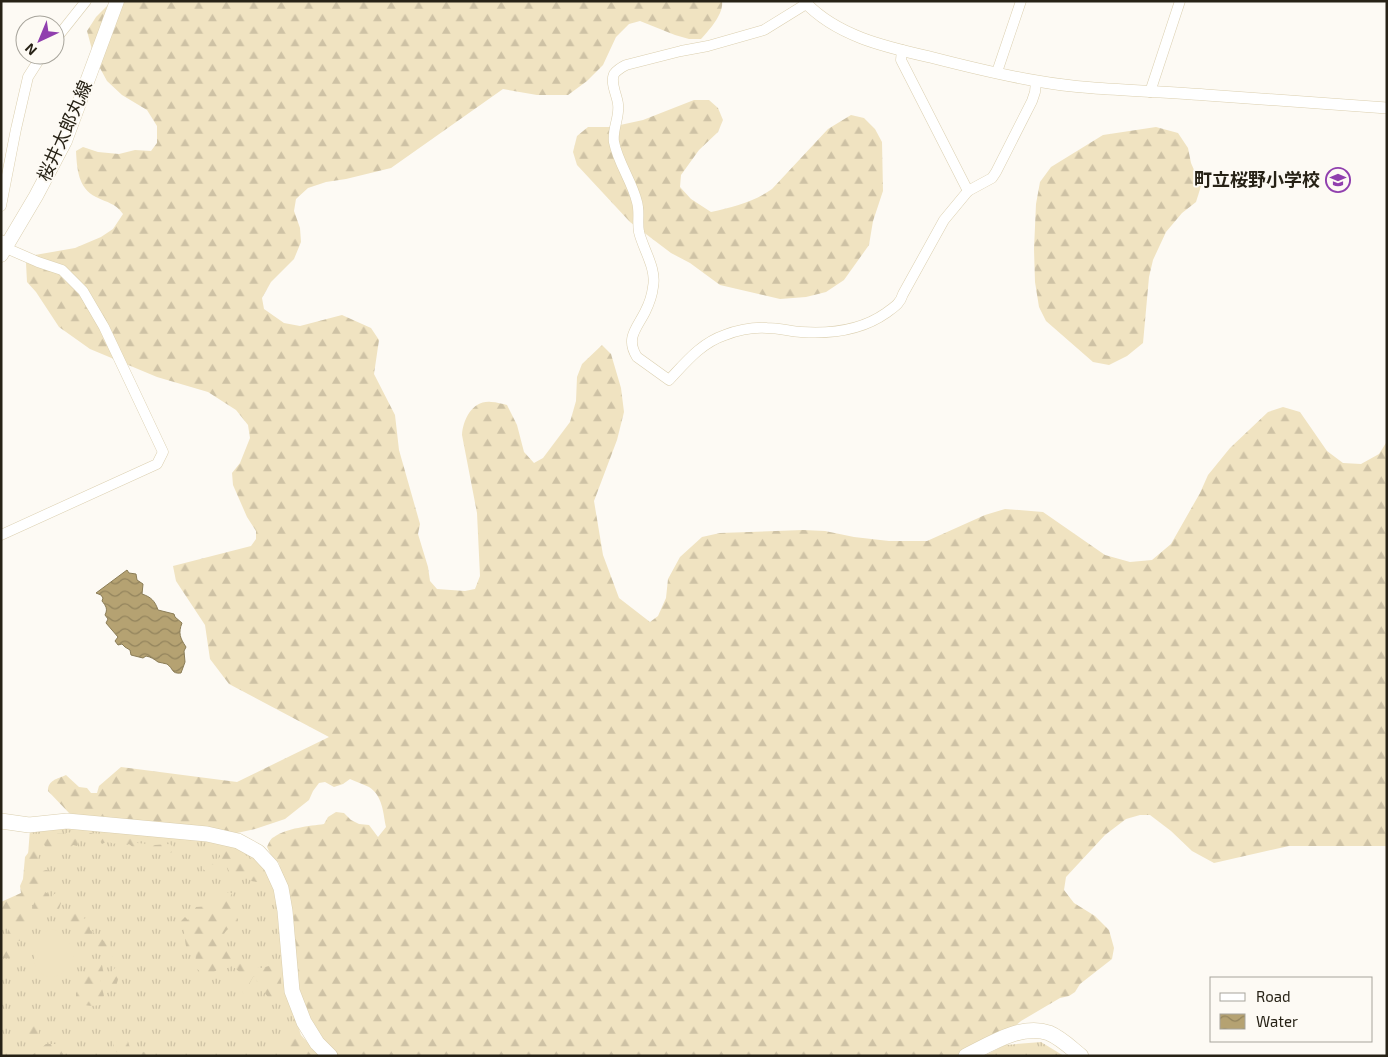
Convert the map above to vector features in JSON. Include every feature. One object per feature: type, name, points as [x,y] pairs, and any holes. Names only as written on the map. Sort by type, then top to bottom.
[{"type":"main road","name":"桜井太郎丸線","points":[[3,248],[36,196],[65,141],[117,1]]},
{"type":"main road","points":[[1,821],[28,825],[66,822],[207,834],[238,841],[258,852],[271,866],[280,888],[285,911],[292,991],[304,1022],[317,1043],[330,1056]]},
{"type":"main road","points":[[966,1056],[1005,1036],[1030,1030],[1049,1033],[1081,1056]]},
{"type":"street","points":[[65,27],[86,1]]},
{"type":"street","points":[[997,72],[1021,1]]},
{"type":"street","points":[[1150,92],[1180,1]]},
{"type":"street","points":[[1036,81],[1032,101],[992,178],[968,191],[941,226],[900,303],[875,321],[839,331],[801,332],[765,327],[724,335],[703,346],[669,380],[637,357],[632,344],[632,336],[650,301],[654,284],[652,269],[639,230],[638,204],[628,176],[619,159],[614,140],[619,114],[613,81],[614,74],[626,65],[708,46],[764,30],[806,2],[833,25],[867,40],[1036,81],[1150,92],[1204,94],[1387,108]]},
{"type":"street","points":[[902,50],[901,60],[968,191]]},
{"type":"street","points":[[1,206],[28,77],[36,65]]},
{"type":"street","points":[[1,535],[157,464],[163,452],[104,327],[83,291],[62,270],[3,248]]},
{"type":"green space","points":[[112,1],[722,1],[721,11],[701,39],[689,39],[675,35],[640,21],[629,24],[616,37],[603,65],[587,81],[568,95],[537,95],[503,89],[391,168],[326,182],[308,188],[296,199],[294,211],[300,228],[301,242],[294,259],[271,282],[262,298],[264,309],[284,323],[300,326],[342,315],[371,328],[379,340],[374,374],[395,415],[399,450],[420,524],[418,534],[428,567],[430,581],[437,589],[465,591],[475,589],[480,576],[477,513],[462,435],[464,423],[470,412],[474,407],[485,402],[507,405],[517,425],[524,452],[534,463],[543,458],[570,422],[576,401],[577,377],[582,364],[602,345],[611,354],[621,388],[624,412],[617,440],[594,501],[603,555],[619,598],[650,622],[658,616],[666,598],[668,579],[680,557],[702,537],[720,533],[803,530],[825,531],[889,541],[927,541],[985,515],[1005,509],[1043,512],[1105,555],[1130,562],[1152,560],[1171,544],[1208,475],[1230,448],[1268,412],[1283,407],[1300,412],[1327,451],[1343,463],[1361,464],[1379,454],[1386,443],[1387,435],[1387,846],[1289,846],[1214,863],[1192,851],[1171,831],[1150,815],[1140,815],[1126,819],[1105,835],[1066,877],[1064,890],[1074,903],[1095,916],[1109,930],[1114,948],[1112,959],[1080,984],[1075,992],[1060,998],[1021,1021],[979,1056],[324,1056],[295,977],[297,959],[279,863],[272,857],[267,847],[272,839],[279,834],[298,828],[324,824],[328,817],[336,812],[344,813],[351,820],[359,824],[369,825],[378,837],[386,827],[382,805],[374,791],[350,779],[334,787],[325,782],[319,783],[309,800],[285,819],[255,829],[228,835],[70,814],[48,791],[51,782],[66,775],[79,787],[87,788],[91,793],[97,793],[99,786],[121,767],[237,782],[329,737],[229,684],[210,659],[205,625],[176,581],[173,566],[251,546],[256,539],[256,531],[247,517],[233,485],[232,473],[240,463],[250,438],[248,425],[236,410],[208,392],[157,377],[90,349],[59,327],[36,292],[27,282],[26,263],[35,255],[75,248],[101,237],[113,229],[123,214],[114,205],[96,197],[85,189],[78,171],[76,151],[83,147],[98,152],[119,154],[135,150],[151,151],[157,143],[157,126],[147,110],[122,95],[107,81],[94,57],[87,31],[96,17]]},
{"type":"green space","points":[[694,100],[709,100],[718,108],[723,120],[718,132],[699,150],[681,175],[680,187],[691,199],[711,212],[751,201],[765,194],[772,189],[828,129],[851,115],[864,118],[875,129],[882,142],[883,191],[873,221],[869,245],[844,280],[826,292],[806,297],[780,299],[720,285],[690,263],[671,253],[630,222],[577,165],[573,152],[577,136],[588,127],[611,127],[643,120]]},
{"type":"green space","points":[[1156,127],[1178,133],[1188,148],[1191,163],[1201,186],[1196,202],[1182,213],[1166,232],[1153,260],[1149,277],[1143,343],[1127,356],[1109,365],[1093,362],[1046,321],[1039,307],[1035,282],[1034,249],[1036,204],[1040,182],[1051,167],[1103,135]]},
{"type":"green space","points":[[76,828],[223,842],[242,850],[262,864],[273,886],[277,906],[284,983],[301,1035],[320,1056],[1,1056],[1,907],[25,894],[30,829]]},
{"type":"green space","points":[[68,832],[78,836],[77,846],[73,845],[70,848],[63,849],[62,845],[59,845],[57,849],[50,849],[37,839],[42,836],[65,834]]},
{"type":"green space","points":[[90,833],[104,833],[122,838],[126,835],[137,843],[152,846],[170,844],[174,848],[171,853],[167,849],[153,852],[151,849],[145,851],[144,848],[141,850],[122,842],[119,844],[113,843],[108,839],[102,844],[93,838],[91,841],[84,840],[83,837]]},
{"type":"green space","points":[[223,847],[232,848],[236,855],[236,862],[241,856],[239,853],[241,852],[268,870],[266,882],[259,879],[257,882],[251,881],[244,872],[233,874],[230,873],[227,867],[222,869],[217,865],[210,864],[208,870],[204,870],[201,864],[202,860],[218,859]]},
{"type":"green space","points":[[33,848],[39,854],[37,870],[39,872],[51,871],[56,876],[43,890],[51,899],[57,893],[61,903],[57,915],[53,915],[53,911],[50,912],[48,902],[41,906],[42,911],[39,914],[34,913],[32,908],[35,901],[26,896],[21,899],[19,906],[15,910],[1,914],[1,902],[21,893],[20,886],[23,879],[25,857]]},
{"type":"green space","points":[[223,892],[232,893],[228,901],[236,901],[238,906],[233,908],[234,914],[238,919],[237,926],[232,927],[224,934],[213,939],[217,944],[228,949],[231,956],[242,957],[247,964],[261,968],[269,966],[280,971],[283,1002],[279,998],[271,1001],[264,992],[266,979],[262,978],[257,982],[256,976],[253,977],[244,994],[240,982],[240,974],[232,966],[225,969],[222,975],[218,974],[217,970],[206,977],[195,967],[196,953],[194,948],[188,953],[184,932],[185,926],[180,922],[185,917],[188,920],[196,907],[216,902]]},
{"type":"green space","points":[[74,906],[79,906],[78,913],[81,913],[83,919],[86,918],[88,920],[87,926],[90,926],[90,930],[94,932],[90,936],[83,934],[81,927],[71,925],[64,916],[67,912],[71,912]]},
{"type":"green space","points":[[24,908],[25,911],[31,912],[30,918],[33,917],[20,927],[20,941],[14,944],[16,948],[13,955],[9,958],[1,957],[1,946],[6,939],[8,930]]},
{"type":"green space","points":[[51,929],[62,934],[74,950],[67,969],[56,977],[44,975],[38,970],[34,960],[36,950],[45,932]]},
{"type":"green space","points":[[97,934],[104,941],[108,941],[113,957],[110,957],[108,953],[93,943],[92,938]]},
{"type":"green space","points":[[96,961],[102,965],[104,975],[101,983],[104,996],[100,1005],[84,1005],[76,1000],[78,990],[75,980],[76,976],[77,973],[87,973],[90,971]]},
{"type":"green space","points":[[116,967],[120,968],[117,984],[113,990],[106,993],[104,989],[105,975],[113,974],[113,970]]},
{"type":"green space","points":[[36,1017],[39,1033],[37,1036],[28,1034],[26,1030],[27,1019]]},
{"type":"green space","points":[[292,1023],[299,1038],[312,1056],[286,1056],[284,1040],[289,1025]]},
{"type":"green space","points":[[126,1035],[133,1052],[145,1052],[148,1056],[126,1055],[115,1051],[117,1047],[114,1047],[113,1040]]},
{"type":"green space","points":[[1041,1042],[1064,1056],[984,1056],[1005,1045]]},
{"type":"green space","points":[[46,1044],[67,1044],[67,1052],[61,1056],[57,1050],[54,1050],[47,1054],[47,1056],[31,1056]]},
{"type":"water","points":[[127,570],[129,573],[136,574],[137,580],[143,584],[142,594],[148,596],[156,604],[158,610],[174,614],[182,623],[180,635],[186,647],[184,651],[185,662],[181,673],[176,673],[167,664],[149,657],[143,658],[131,655],[130,650],[122,644],[118,645],[115,641],[118,637],[106,623],[108,619],[105,615],[106,609],[102,601],[103,598],[96,593]]},
{"type":"place","name":"町立桜野小学校","points":[[1338,180]]}]
